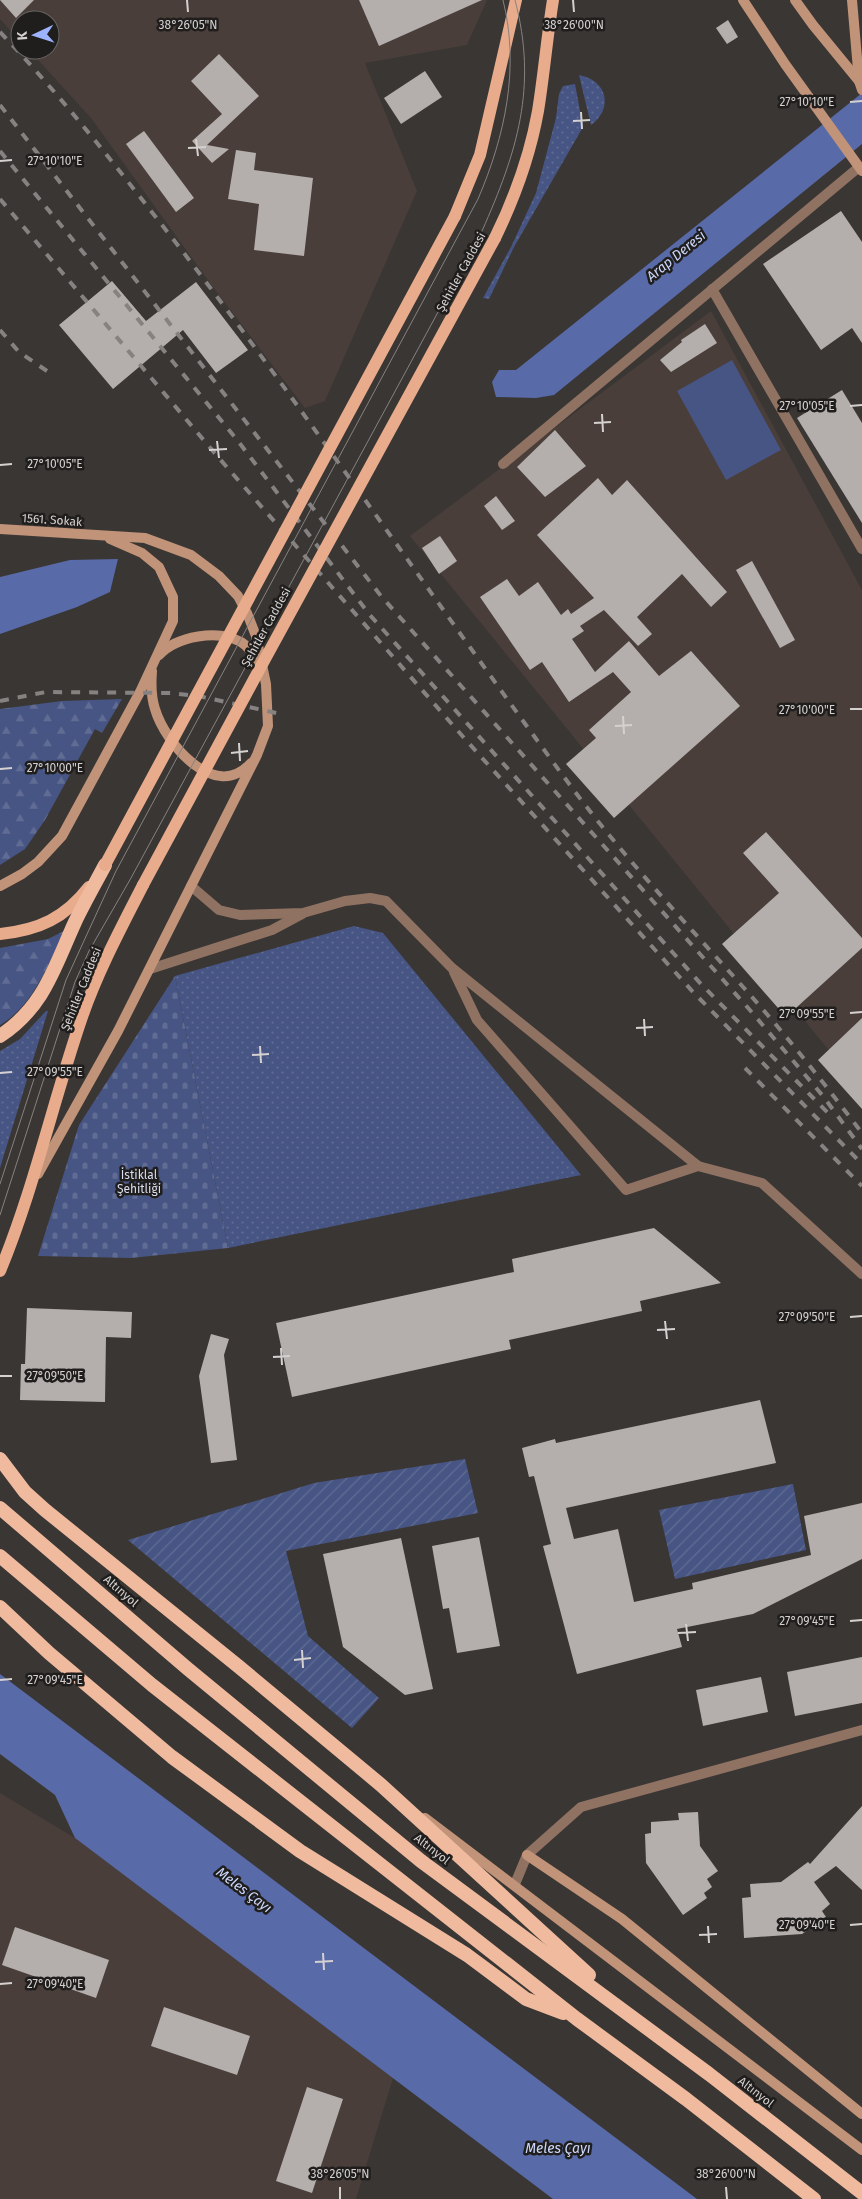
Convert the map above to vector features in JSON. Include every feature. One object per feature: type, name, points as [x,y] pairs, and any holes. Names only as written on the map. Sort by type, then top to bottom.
[{"type":"highway","points":[[0,1036],[16,1025],[35,1005],[45,989],[77,918],[105,865]]},
{"type":"highway","points":[[0,1459],[25,1492],[45,1510],[238,1666],[381,1785],[644,2026]]},
{"type":"highway","name":"Altınyol","points":[[0,1508],[188,1669],[421,1861],[644,2026],[862,2193]]},
{"type":"highway","points":[[0,1556],[152,1685],[577,2019],[686,2099],[814,2199]]},
{"type":"highway","points":[[0,1606],[49,1653],[172,1757],[300,1851],[428,1929],[467,1955],[526,1999],[577,2019]]},
{"type":"main road","points":[[0,934],[34,927],[70,909],[105,865],[455,216],[480,155],[516,0]]},
{"type":"main road","name":"Şehitler Caddesi","points":[[0,1271],[30,1188],[83,1015],[116,937],[274,642],[495,238],[515,196],[527,160],[538,111],[553,0]]},
{"type":"main road","points":[[743,0],[785,64],[860,169]]},
{"type":"main road","points":[[795,0],[860,85]]},
{"type":"main road","points":[[852,0],[860,85]]},
{"type":"main road","name":"1561. Sokak","points":[[0,529],[144,538],[191,555],[219,576],[238,596],[256,636],[264,672]]},
{"type":"main road","points":[[0,886],[22,874],[38,862],[62,836],[152,668],[173,621],[173,597],[170,586],[159,567],[152,559],[102,535]]},
{"type":"main road","points":[[30,1188],[118,1031],[150,969],[257,755],[268,726],[269,711],[264,672],[250,650],[238,641],[225,637],[206,636],[182,641],[164,650],[157,657]]},
{"type":"main road","points":[[152,668],[151,686],[155,710],[166,734],[185,758],[203,770],[228,775],[242,770],[257,755]]},
{"type":"main road","points":[[381,1785],[514,1884],[862,2150]]},
{"type":"main road","points":[[527,1855],[622,1919],[862,2114]]},
{"type":"street","points":[[503,464],[712,289],[860,169]]},
{"type":"street","points":[[712,289],[862,550]]},
{"type":"street","points":[[191,886],[219,910],[240,915],[303,913],[345,901],[370,898],[386,901],[452,968],[698,1166],[762,1183],[862,1274]]},
{"type":"street","points":[[150,969],[272,930],[287,924],[303,913]]},
{"type":"street","points":[[452,968],[477,1020],[626,1190],[698,1166]]},
{"type":"street","points":[[514,1884],[527,1855],[581,1807],[862,1730]]},
{"type":"shaded area","points":[[0,0],[487,0],[467,45],[365,63],[417,191],[325,401],[305,408],[210,283],[91,118],[38,60],[60,60],[60,10],[10,10],[10,30],[0,19]]},
{"type":"shaded area","points":[[711,311],[862,590],[862,1091],[410,536]]},
{"type":"shaded area","points":[[0,1793],[75,1838],[393,2078],[356,2199],[0,2199]]},
{"type":"green space","points":[[579,75],[596,83],[604,96],[603,111],[591,125]]},
{"type":"green space","points":[[575,84],[583,127],[514,247],[489,299],[483,298],[511,247],[536,193],[556,118],[559,94],[563,86]]},
{"type":"green space","points":[[732,360],[781,450],[726,480],[677,391]]},
{"type":"green space","points":[[122,699],[102,733],[95,729],[45,820],[25,849],[0,865],[0,709],[62,701]]},
{"type":"green space","points":[[354,926],[383,933],[581,1175],[228,1248],[175,976]]},
{"type":"green space","points":[[64,931],[46,970],[31,996],[12,1017],[0,1025],[0,948],[48,939]]},
{"type":"green space","name":"İstiklal Şehitliği","points":[[175,976],[228,1248],[131,1258],[38,1256],[79,1125]]},
{"type":"green space","points":[[48,1011],[0,1168],[0,1051],[20,1039]]},
{"type":"green space","points":[[465,1459],[478,1513],[286,1551],[308,1636],[379,1698],[352,1728],[128,1540],[314,1483]]},
{"type":"green space","points":[[793,1484],[806,1550],[675,1579],[659,1510]]},
{"type":"water","name":"Arap Deresi","points":[[862,93],[862,144],[554,395],[536,398],[496,397],[492,382],[499,370],[516,370]]},
{"type":"water","points":[[118,559],[110,592],[77,607],[0,634],[0,577],[70,560]]},
{"type":"water","name":"Meles Çayı","points":[[0,1674],[697,2199],[553,2199],[75,1838],[55,1795],[0,1754]]},
{"type":"building","points":[[0,0],[34,0],[24,10],[10,11]]},
{"type":"building","points":[[359,0],[482,0],[379,46]]},
{"type":"building","points":[[728,20],[738,37],[727,44],[716,28]]},
{"type":"building","points":[[219,54],[259,96],[207,145],[229,149],[212,163],[192,141],[222,114],[191,81]]},
{"type":"building","points":[[425,71],[442,97],[401,124],[384,98]]},
{"type":"building","points":[[144,131],[194,198],[176,212],[126,144]]},
{"type":"building","points":[[236,150],[256,153],[254,170],[313,178],[304,256],[254,250],[259,204],[228,199]]},
{"type":"building","points":[[841,211],[862,242],[862,343],[852,328],[821,350],[763,264]]},
{"type":"building","points":[[112,281],[146,321],[196,282],[248,350],[216,373],[183,330],[113,389],[59,325]]},
{"type":"building","points":[[705,324],[717,343],[671,372],[660,360],[682,342],[681,340]]},
{"type":"building","points":[[842,390],[862,423],[862,523],[797,418]]},
{"type":"building","points":[[555,430],[586,466],[545,497],[517,467]]},
{"type":"building","points":[[598,478],[612,495],[627,480],[727,592],[711,607],[682,574],[637,617],[652,634],[638,646],[604,610],[580,626],[584,631],[572,639],[595,672],[629,641],[659,676],[691,651],[740,706],[614,818],[566,764],[596,738],[589,730],[631,692],[613,672],[569,702],[542,662],[530,670],[480,597],[507,579],[519,596],[538,582],[561,615],[568,609],[571,614],[594,598],[537,535]]},
{"type":"building","points":[[496,496],[515,521],[502,530],[484,506]]},
{"type":"building","points":[[440,536],[457,561],[439,574],[422,548]]},
{"type":"building","points":[[752,561],[795,640],[780,648],[736,570]]},
{"type":"building","points":[[766,832],[862,938],[862,948],[786,1017],[722,944],[779,893],[743,853]]},
{"type":"building","points":[[862,1018],[862,1109],[818,1060]]},
{"type":"building","points":[[654,1228],[721,1283],[640,1301],[642,1311],[509,1340],[511,1349],[292,1397],[276,1323],[514,1272],[512,1259]]},
{"type":"building","points":[[27,1308],[132,1312],[131,1338],[106,1337],[105,1402],[20,1400],[21,1364],[25,1364]]},
{"type":"building","points":[[211,1334],[229,1339],[224,1355],[237,1460],[211,1463],[199,1376]]},
{"type":"building","points":[[760,1400],[776,1463],[566,1508],[574,1539],[618,1529],[634,1602],[693,1589],[692,1583],[811,1555],[804,1516],[862,1503],[862,1559],[753,1614],[677,1629],[682,1647],[577,1674],[543,1546],[551,1544],[534,1476],[529,1477],[522,1448],[555,1439],[556,1443]]},
{"type":"building","points":[[479,1537],[500,1646],[457,1653],[449,1608],[443,1609],[432,1546]]},
{"type":"building","points":[[401,1538],[433,1689],[405,1695],[343,1647],[323,1554]]},
{"type":"building","points":[[862,1657],[862,1703],[795,1716],[787,1672]]},
{"type":"building","points":[[761,1677],[768,1712],[703,1726],[696,1690]]},
{"type":"building","points":[[862,1806],[862,1890],[836,1866],[814,1882],[830,1904],[822,1911],[826,1917],[802,1934],[744,1938],[742,1898],[751,1897],[750,1884],[781,1882],[808,1862],[810,1864]]},
{"type":"building","points":[[698,1812],[700,1846],[718,1871],[707,1879],[712,1887],[704,1893],[707,1898],[683,1915],[646,1863],[645,1834],[651,1833],[651,1822],[679,1820],[678,1813]]},
{"type":"building","points":[[15,1927],[109,1960],[96,1998],[2,1965]]},
{"type":"building","points":[[164,2007],[250,2036],[237,2075],[151,2046]]},
{"type":"building","points":[[307,2087],[343,2099],[312,2193],[276,2181]]},
{"type":"tram line","points":[[0,1184],[66,980],[116,871],[478,199],[496,151],[507,101],[510,51],[508,25],[503,0]]},
{"type":"tram line","points":[[0,1215],[75,982],[89,951],[131,878],[482,231],[505,174],[520,118],[524,90],[524,62],[522,32],[515,0]]},
{"type":"railway","points":[[0,32],[48,84],[180,248],[326,445],[586,806],[655,889],[780,1030],[862,1133]]},
{"type":"railway","points":[[0,105],[381,596],[749,1009],[823,1096],[862,1149]]},
{"type":"railway","points":[[0,151],[238,441],[369,614],[701,984],[831,1116]]},
{"type":"railway","points":[[0,199],[218,457],[465,739],[693,992],[862,1164]]},
{"type":"railway","points":[[0,330],[19,352],[47,371]]},
{"type":"railway","points":[[0,701],[46,692],[172,693],[203,697],[281,714]]},
{"type":"railway","points":[[745,1068],[862,1186]]}]
